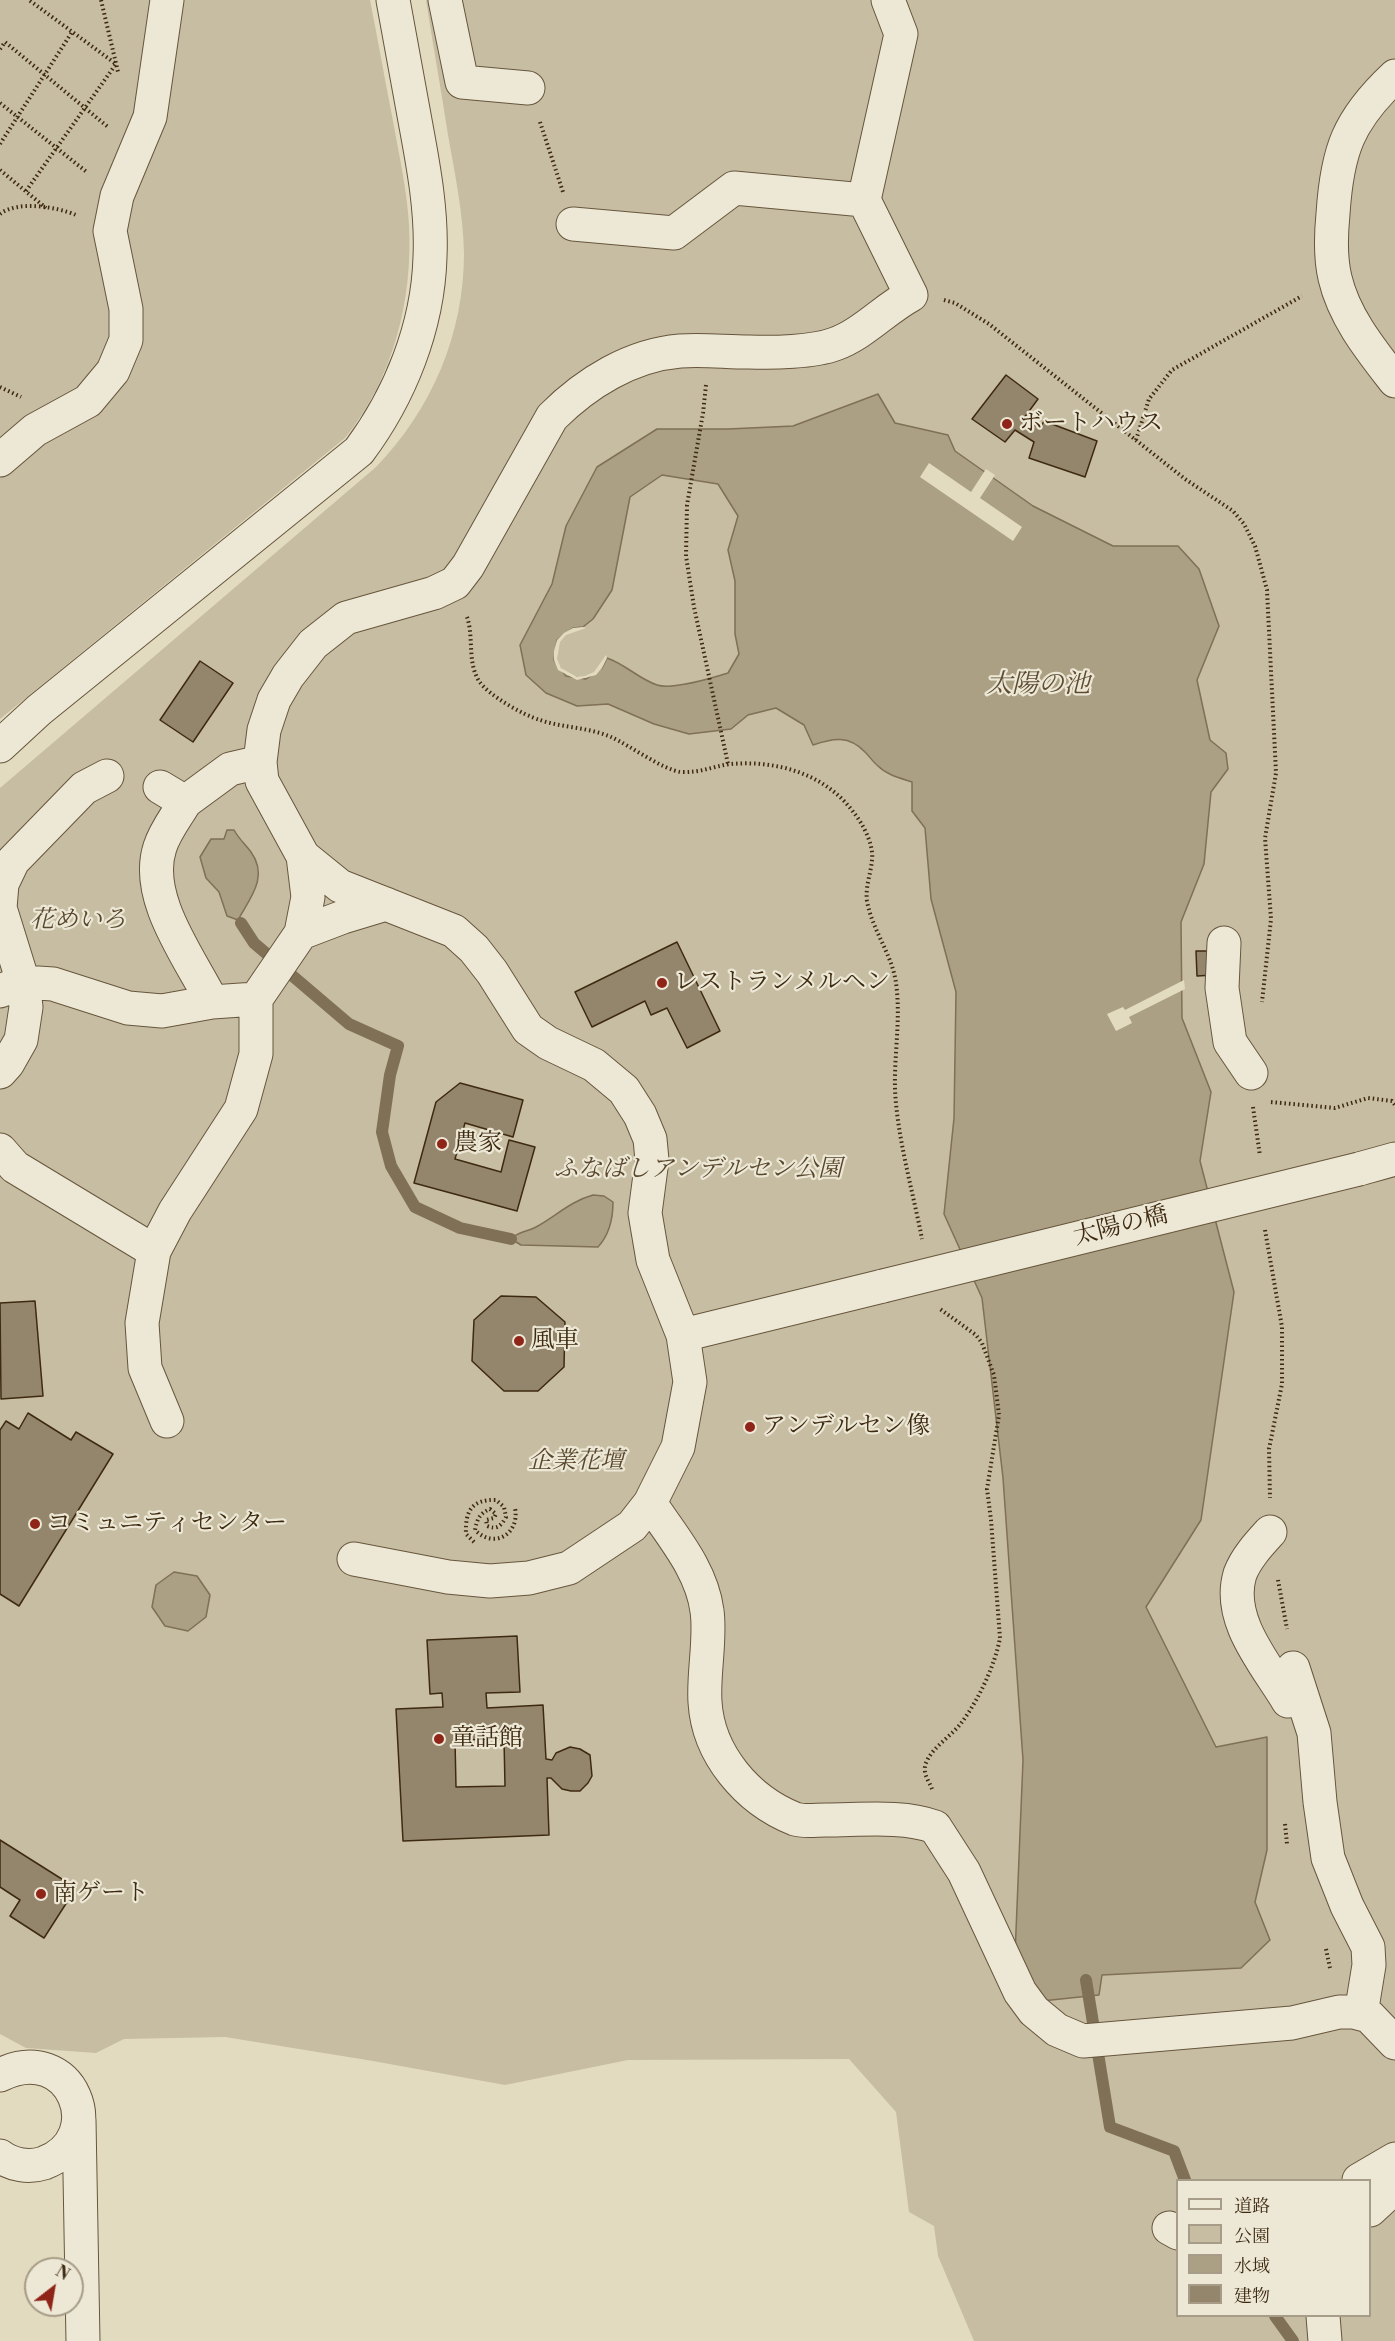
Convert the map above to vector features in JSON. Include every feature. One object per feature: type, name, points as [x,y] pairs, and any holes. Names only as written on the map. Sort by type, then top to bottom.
[{"type":"street","points":[[0,460],[34,430],[88,401],[113,371],[126,339],[126,309],[110,231],[117,196],[150,117],[167,0]]},
{"type":"street","points":[[0,746],[39,710],[359,451],[390,404],[408,362],[423,314],[430,258],[426,183],[393,0]]},
{"type":"street","points":[[445,0],[462,82],[528,88]]},
{"type":"street","points":[[167,1421],[145,1368],[144,1356],[142,1323],[154,1251],[175,1211],[241,1109],[256,1054],[256,999],[301,933],[308,897],[303,856],[262,781],[260,762],[264,730],[274,700],[288,676],[313,644],[346,618],[434,593],[455,583],[468,566],[552,417],[572,398],[609,373],[645,358],[679,351],[776,353],[834,345],[855,334],[898,301],[911,294],[864,200],[902,34],[888,0]]},
{"type":"street","points":[[1395,76],[1378,92],[1350,131],[1340,156],[1335,182],[1331,238],[1335,278],[1347,310],[1361,337],[1395,381]]},
{"type":"street","points":[[573,224],[674,233],[734,188],[864,200]]},
{"type":"street","points":[[212,1002],[167,917],[158,889],[157,869],[160,847],[172,795],[230,769],[260,762]]},
{"type":"street","points":[[0,1072],[21,1040],[26,1007],[11,987],[0,908],[3,884],[13,861],[84,788],[107,776]]},
{"type":"street","points":[[303,856],[340,886],[454,931],[474,949],[492,972],[528,1029],[548,1043],[594,1065],[624,1090],[640,1114],[650,1139],[652,1160],[645,1213],[653,1260],[683,1335],[690,1382],[678,1447],[650,1503],[632,1526],[569,1568],[529,1578],[490,1581],[354,1559]]},
{"type":"street","points":[[301,933],[386,904]]},
{"type":"street","points":[[1224,943],[1222,988],[1230,1042],[1256,1087]]},
{"type":"street","points":[[11,987],[53,984],[128,1008],[162,1011],[212,1002],[256,999]]},
{"type":"street","points":[[0,1150],[15,1167],[154,1251]]},
{"type":"street","name":"太陽の橋","points":[[683,1335],[1395,1159]]},
{"type":"street","points":[[650,1503],[694,1569],[707,1611],[705,1702],[708,1732],[724,1760],[746,1788],[772,1809],[798,1820],[909,1820],[935,1827],[964,1872],[1020,1992],[1034,2011],[1056,2030],[1083,2041],[1292,2023],[1339,2012],[1354,2012],[1369,2016],[1395,2043]]},
{"type":"street","points":[[1270,1532],[1255,1549],[1241,1573],[1237,1593],[1238,1610],[1246,1632],[1288,1701]]},
{"type":"street","points":[[1293,1668],[1314,1733],[1328,1858],[1347,1906],[1368,1947],[1369,1965],[1361,2014]]},
{"type":"street","points":[[0,2075],[13,2069],[29,2066],[45,2069],[60,2076],[71,2089],[78,2104],[83,2341]]},
{"type":"street","points":[[0,2156],[21,2165],[37,2165],[52,2160],[65,2150],[75,2136],[79,2120]]},
{"type":"street","points":[[1362,2179],[1395,2159]]},
{"type":"street","points":[[1371,2209],[1395,2187]]},
{"type":"street","points":[[1323,2317],[1325,2341]]},
{"type":"path","points":[[26,191],[116,64],[29,0]]},
{"type":"path","points":[[0,144],[72,32]]},
{"type":"path","points":[[0,49],[5,42],[137,150]]},
{"type":"path","points":[[528,88],[573,224]]},
{"type":"path","points":[[0,103],[117,196]]},
{"type":"path","points":[[0,170],[46,208]]},
{"type":"path","points":[[0,214],[24,207],[46,208],[73,214],[110,231]]},
{"type":"path","points":[[1136,440],[1149,399],[1172,370],[1335,278]]},
{"type":"path","points":[[703,414],[687,505],[686,556],[694,608],[728,764]]},
{"type":"path","points":[[455,583],[468,622],[472,661],[477,679],[490,694],[539,720],[610,736],[673,770],[703,772],[728,764],[758,763],[786,766],[828,788],[855,813],[871,844],[873,859],[867,897],[871,918],[894,972],[896,983],[898,1002],[895,1087],[897,1110],[923,1245]]},
{"type":"path","points":[[1256,1087],[1300,1103],[1335,1108],[1368,1098],[1392,1101],[1395,1105]]},
{"type":"path","points":[[934,1301],[941,1310],[976,1335],[982,1342],[994,1375],[999,1415],[987,1489],[1000,1638],[997,1655],[988,1675],[962,1722],[926,1763],[924,1772],[941,1809],[935,1827]]},
{"type":"path","points":[[478,1546],[466,1533],[465,1519],[473,1506],[483,1500],[496,1500],[504,1507],[506,1517],[501,1526],[493,1528],[487,1526],[486,1520],[494,1518],[496,1514],[490,1509],[483,1512],[477,1520],[476,1530],[482,1537],[494,1540],[513,1528],[517,1519],[515,1508]]},
{"type":"green space","points":[[0,0],[370,0],[405,186],[409,253],[407,282],[397,338],[376,390],[362,415],[345,438],[0,719]]},
{"type":"green space","name":"ふなばしアンデルセン公園","points":[[426,0],[1395,0],[1395,2341],[974,2341],[938,2256],[934,2226],[909,2212],[896,2112],[849,2059],[628,2060],[505,2085],[225,2037],[124,2039],[96,2053],[26,2048],[0,2034],[0,788],[376,467],[396,444],[428,395],[451,341],[463,283],[464,253],[458,194]]},
{"type":"water","name":"太陽の池","points":[[878,394],[895,423],[948,435],[955,451],[1033,506],[1113,546],[1178,546],[1199,569],[1219,626],[1197,680],[1210,740],[1226,753],[1228,769],[1211,792],[1204,864],[1181,922],[1182,1018],[1211,1092],[1200,1161],[1234,1292],[1201,1520],[1146,1607],[1216,1747],[1267,1737],[1267,1850],[1255,1902],[1270,1940],[1241,1968],[1102,1975],[1099,1995],[1013,2004],[1023,1760],[1003,1478],[982,1298],[944,1214],[954,1118],[956,992],[931,899],[925,828],[912,811],[912,782],[885,772],[865,752],[847,740],[840,739],[813,745],[804,725],[776,708],[748,715],[731,729],[689,734],[654,724],[608,704],[577,706],[546,693],[526,675],[520,645],[552,584],[566,526],[597,467],[657,429],[793,426]],"holes":[[[662,475],[718,484],[738,516],[728,550],[735,581],[735,634],[739,654],[728,673],[692,683],[664,686],[650,682],[607,658],[602,668],[586,679],[566,676],[554,660],[557,640],[573,628],[583,627],[593,619],[612,590],[630,497]]]},
{"type":"water","points":[[227,830],[234,830],[251,852],[258,870],[256,887],[238,920],[227,916],[219,892],[206,878],[200,857],[211,839],[224,839]]},
{"type":"water","points":[[593,1195],[604,1196],[613,1202],[610,1226],[598,1247],[521,1245],[511,1239],[517,1234],[536,1227],[578,1201]]},
{"type":"water","points":[[174,1572],[197,1576],[210,1595],[206,1617],[188,1631],[165,1626],[152,1607],[156,1585]]},
{"type":"pier","points":[[929,463],[971,492],[986,469],[995,475],[980,498],[1022,527],[1013,541],[920,477]]},
{"type":"pier","points":[[573,628],[586,628],[566,635],[560,642],[557,659],[561,668],[577,677],[585,676],[594,672],[606,655],[607,658],[596,675],[577,680],[558,670],[554,660],[554,651],[557,640],[564,633]]},
{"type":"pier","points":[[1184,980],[1185,989],[1129,1017],[1132,1023],[1116,1031],[1107,1014],[1123,1007],[1125,1010]]},
{"type":"building","name":"ボートハウス","points":[[1006,375],[1038,399],[1024,418],[1040,428],[1044,421],[1097,441],[1085,477],[1029,458],[1034,442],[1015,430],[1005,442],[972,419]]},
{"type":"building","points":[[200,661],[233,683],[193,742],[160,720]]},
{"type":"building","points":[[677,942],[720,1031],[687,1048],[667,1008],[651,1015],[645,1001],[592,1027],[575,992]]},
{"type":"building","points":[[1196,951],[1214,951],[1214,975],[1197,976]]},
{"type":"building","name":"農家","points":[[460,1083],[523,1100],[513,1137],[465,1123],[455,1159],[501,1172],[509,1140],[535,1147],[517,1211],[414,1183],[436,1102]]},
{"type":"building","name":"風車","points":[[501,1296],[536,1297],[565,1322],[564,1367],[538,1391],[504,1391],[472,1361],[474,1320]]},
{"type":"building","points":[[35,1301],[43,1396],[1,1399],[0,1303]]},
{"type":"building","name":"コミュニティセンター","points":[[28,1413],[71,1440],[76,1432],[113,1454],[19,1606],[0,1594],[0,1430],[6,1421],[19,1429]]},
{"type":"building","name":"童話館","points":[[517,1636],[520,1692],[486,1693],[487,1708],[543,1705],[546,1759],[552,1760],[556,1753],[570,1747],[580,1749],[590,1755],[592,1776],[580,1791],[562,1789],[551,1778],[547,1778],[549,1835],[403,1841],[396,1709],[443,1707],[442,1693],[430,1694],[427,1640]],"holes":[[[504,1739],[505,1786],[456,1787],[455,1740]]]},
{"type":"building","name":"南ゲート","points":[[0,1840],[76,1888],[44,1938],[10,1916],[20,1900],[0,1887]]},
{"type":"waterway","points":[[241,923],[254,943],[349,1024],[398,1046],[390,1075],[382,1132],[391,1166],[415,1207],[460,1228],[511,1239]]},
{"type":"waterway","points":[[1086,1980],[1110,2127],[1174,2151],[1185,2179]]},
{"type":"waterway","points":[[1276,2317],[1293,2341]]},
{"type":"place","name":"ボートハウス","points":[[1007,424]]},
{"type":"place","name":"レストランメルヘン","points":[[662,983]]},
{"type":"place","name":"農家","points":[[442,1144]]},
{"type":"place","name":"風車","points":[[519,1341]]},
{"type":"place","name":"アンデルセン像","points":[[750,1427]]},
{"type":"place","name":"コミュニティセンター","points":[[35,1524]]},
{"type":"place","name":"童話館","points":[[439,1739]]},
{"type":"place","name":"南ゲート","points":[[41,1894]]},
{"type":"park label","name":"花めいろ","points":[[78,921]]},
{"type":"park label","name":"企業花壇","points":[[576,1462]]}]
